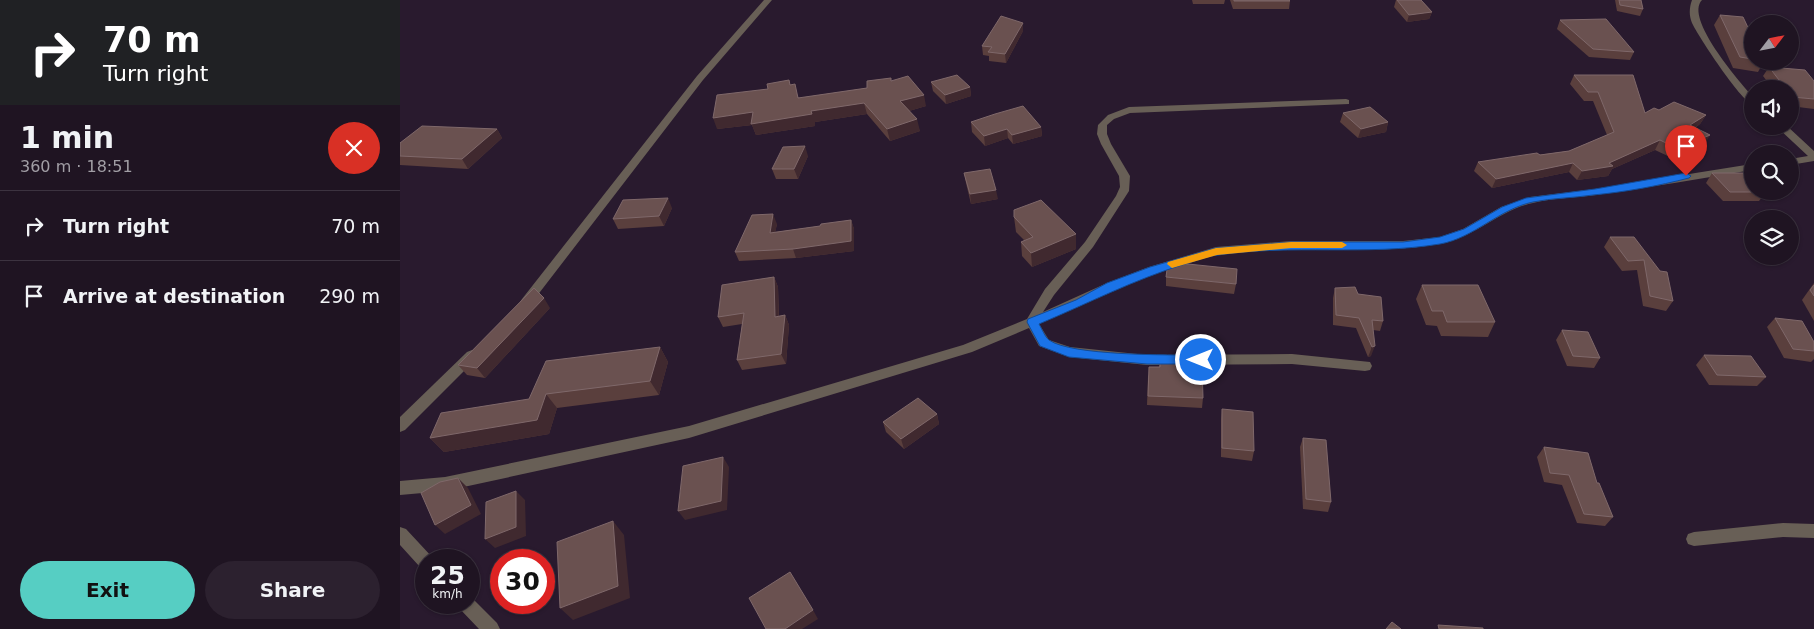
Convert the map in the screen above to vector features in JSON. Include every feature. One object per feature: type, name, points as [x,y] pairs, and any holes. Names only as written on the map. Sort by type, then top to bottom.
[{"type":"street","points":[[518,310],[532,296],[700,78],[768,0]]},
{"type":"street","points":[[1698,0],[1695,2],[1694,19],[1716,55],[1744,93]]},
{"type":"street","points":[[1032,322],[1044,300],[1086,249],[1118,200],[1125,185],[1121,167],[1109,151],[1102,130],[1105,120],[1111,114],[1129,110],[1346,102]]},
{"type":"street","points":[[1791,135],[1814,157]]},
{"type":"street","points":[[1799,160],[1814,157]]},
{"type":"street","points":[[400,488],[445,484],[689,432],[968,349],[1080,302],[1111,286],[1153,270],[1216,251],[1291,245],[1403,245],[1442,240],[1467,231],[1505,209],[1530,200],[1595,192],[1744,168]]},
{"type":"street","points":[[1032,322],[1044,343],[1069,352],[1147,360],[1292,360],[1365,366]]},
{"type":"street","points":[[400,426],[484,344]]},
{"type":"street","points":[[1694,539],[1783,530],[1814,531]]},
{"type":"street","points":[[400,534],[415,550]]},
{"type":"street","points":[[477,614],[491,629]]},
{"type":"building","points":[[1289,0],[1290,1],[1234,1]]},
{"type":"building","points":[[1397,0],[1421,0],[1432,12],[1409,15]]},
{"type":"building","points":[[1619,0],[1641,0],[1643,9],[1620,5]]},
{"type":"building","points":[[1720,15],[1743,17],[1744,58],[1740,57]]},
{"type":"building","points":[[1001,16],[1023,23],[1005,54],[988,52],[992,47],[982,46]]},
{"type":"building","points":[[1606,19],[1634,52],[1593,49],[1560,20]]},
{"type":"building","points":[[1771,70],[1805,70],[1814,81],[1814,99],[1799,98],[1799,80],[1779,80]]},
{"type":"building","points":[[957,75],[970,87],[945,95],[931,82]]},
{"type":"building","points":[[1574,75],[1633,75],[1645,113],[1654,108],[1659,110],[1674,102],[1706,115],[1690,125],[1710,135],[1678,149],[1660,140],[1609,163],[1613,166],[1582,171],[1573,163],[1496,179],[1478,162],[1537,153],[1540,155],[1569,151],[1614,132],[1598,92],[1588,92]]},
{"type":"building","points":[[908,76],[924,95],[900,101],[917,119],[887,129],[864,103],[811,111],[812,114],[751,124],[753,112],[713,118],[717,95],[768,89],[767,84],[789,80],[790,85],[795,84],[798,98],[867,88],[867,81],[891,78],[891,81]]},
{"type":"building","points":[[1023,106],[1041,127],[1012,135],[1007,129],[984,136],[971,122],[995,114]]},
{"type":"building","points":[[1370,107],[1388,122],[1361,129],[1343,113]]},
{"type":"building","points":[[422,126],[497,129],[462,159],[400,156],[400,143]]},
{"type":"building","points":[[805,146],[794,169],[772,169],[783,147]]},
{"type":"building","points":[[990,169],[996,190],[970,194],[964,173]]},
{"type":"building","points":[[1712,173],[1744,173],[1744,192],[1730,192]]},
{"type":"building","points":[[668,198],[659,216],[613,219],[623,200]]},
{"type":"building","points":[[1041,200],[1076,234],[1031,253],[1021,242],[1033,237],[1014,217],[1014,210]]},
{"type":"building","points":[[773,214],[770,233],[851,220],[851,241],[793,249],[735,252],[752,215]]},
{"type":"building","points":[[1610,237],[1634,237],[1660,271],[1667,272],[1673,301],[1650,296],[1644,260],[1628,261]]},
{"type":"building","points":[[1168,262],[1237,269],[1236,284],[1166,277]]},
{"type":"building","points":[[774,277],[775,317],[785,315],[781,354],[737,360],[744,313],[718,317],[722,285]]},
{"type":"building","points":[[1422,285],[1478,285],[1495,322],[1447,322],[1443,311],[1432,311]]},
{"type":"building","points":[[1814,285],[1814,296],[1810,290]]},
{"type":"building","points":[[1355,287],[1358,294],[1381,297],[1383,321],[1372,320],[1375,346],[1372,347],[1359,318],[1336,315],[1335,288]]},
{"type":"building","points":[[534,288],[544,298],[477,368],[458,365]]},
{"type":"building","points":[[1775,318],[1802,321],[1814,342],[1814,351],[1793,349]]},
{"type":"building","points":[[1562,330],[1588,332],[1600,358],[1573,356]]},
{"type":"building","points":[[660,347],[650,381],[546,394],[537,420],[430,438],[441,413],[529,399],[546,361]]},
{"type":"building","points":[[1704,355],[1751,356],[1766,377],[1717,375]]},
{"type":"building","points":[[1160,357],[1180,357],[1180,366],[1202,367],[1203,398],[1148,396],[1149,367],[1160,367]]},
{"type":"building","points":[[918,398],[937,414],[901,439],[883,422]]},
{"type":"building","points":[[1222,409],[1253,412],[1254,451],[1222,448]]},
{"type":"building","points":[[1303,438],[1326,440],[1331,502],[1306,499]]},
{"type":"building","points":[[1544,447],[1588,453],[1597,483],[1599,483],[1613,517],[1584,514],[1569,475],[1550,473]]},
{"type":"building","points":[[723,457],[721,501],[678,511],[683,466]]},
{"type":"building","points":[[458,478],[471,505],[435,525],[421,493],[440,482]]},
{"type":"building","points":[[516,491],[516,527],[485,539],[486,502]]},
{"type":"building","points":[[613,521],[618,586],[560,608],[557,542]]},
{"type":"building","points":[[790,572],[813,610],[785,629],[766,629],[749,598]]},
{"type":"building","points":[[1392,622],[1401,629],[1386,629]]},
{"type":"building","points":[[1438,625],[1483,628],[1483,629],[1439,629]]},
{"type":"slow traffic","points":[[1172,264],[1216,251],[1291,245],[1342,245]]},
{"type":"route","points":[[1201,360],[1147,360],[1069,352],[1044,343],[1032,322],[1080,302],[1111,286],[1153,270],[1216,251],[1291,245],[1403,245],[1442,240],[1467,231],[1505,209],[1530,200],[1595,192],[1686,176]]}]
